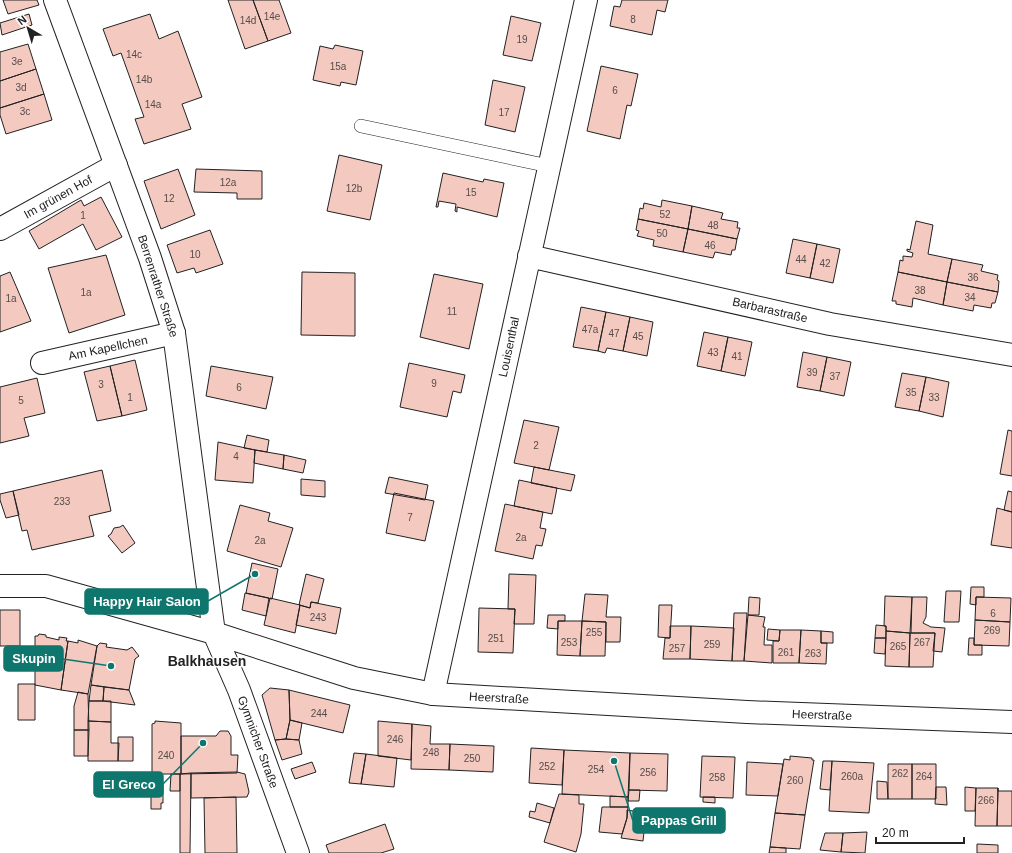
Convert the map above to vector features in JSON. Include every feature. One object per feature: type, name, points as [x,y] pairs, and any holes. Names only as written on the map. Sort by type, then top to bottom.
[{"type":"street","name":"Berrenrather Straße","points":[[55,0],[150,258],[174,333],[214,633]]},
{"type":"street","name":"Louisenthal","points":[[433,694],[586,0]]},
{"type":"street","name":"Im grünen Hof","points":[[0,229],[116,165]]},
{"type":"street","name":"Barbarastraße","points":[[529,256],[830,324],[1012,355]]},
{"type":"street","name":"Am Kapellchen","points":[[42,363],[174,333]]},
{"type":"street","name":"Heerstraße","points":[[0,586],[46,586],[214,633],[354,678],[433,694],[747,712],[1012,722]]},
{"type":"street","name":"Gymnicher Straße","points":[[214,633],[239,690],[298,853]]},
{"type":"lane","points":[[361,126],[549,166]]},
{"type":"building","points":[[3,0],[37,0],[39,5],[8,14]]},
{"type":"building","points":[[228,0],[253,0],[268,41],[245,49]]},
{"type":"building","points":[[253,0],[279,0],[291,33],[268,41]]},
{"type":"building","points":[[622,0],[668,0],[665,12],[657,10],[652,35],[610,26],[614,6],[620,7]]},
{"type":"building","points":[[29,14],[32,25],[2,35],[0,23]]},
{"type":"building","points":[[150,14],[159,39],[178,31],[202,97],[182,104],[191,129],[144,144],[135,119],[144,117],[121,53],[113,56],[103,29]]},
{"type":"building","points":[[511,16],[541,23],[532,61],[503,55]]},
{"type":"building","points":[[28,44],[36,69],[0,81],[0,52]]},
{"type":"building","points":[[335,45],[363,51],[356,85],[341,82],[340,86],[313,80],[320,46],[333,49]]},
{"type":"building","points":[[601,66],[638,74],[631,106],[627,105],[620,139],[587,131]]},
{"type":"building","points":[[36,69],[44,94],[0,108],[0,81]]},
{"type":"building","points":[[493,80],[525,87],[515,132],[485,125]]},
{"type":"building","points":[[44,94],[52,120],[6,134],[0,115],[0,108]]},
{"type":"building","points":[[339,155],[382,165],[370,220],[327,211]]},
{"type":"building","points":[[178,169],[195,215],[161,229],[144,181]]},
{"type":"building","points":[[196,169],[262,171],[262,199],[237,199],[237,193],[194,192]]},
{"type":"building","points":[[443,173],[483,182],[484,179],[504,183],[497,217],[457,207],[457,212],[455,211],[456,204],[439,201],[438,207],[436,207]]},
{"type":"building","points":[[101,197],[122,237],[96,250],[83,224],[39,249],[29,231],[81,200],[84,206]]},
{"type":"building","points":[[662,200],[692,206],[688,229],[638,219],[640,208],[643,209],[644,203],[661,207]]},
{"type":"building","points":[[692,206],[723,213],[721,219],[738,222],[737,228],[740,228],[737,239],[688,229]]},
{"type":"building","points":[[638,219],[688,229],[683,252],[653,246],[654,240],[637,236],[639,231],[636,230]]},
{"type":"building","points":[[916,221],[933,225],[928,254],[952,259],[947,282],[898,272],[900,260],[903,261],[903,256],[912,257],[913,253],[907,251],[907,249],[910,250]]},
{"type":"building","points":[[688,229],[737,239],[735,250],[732,250],[731,255],[715,252],[713,258],[683,252]]},
{"type":"building","points":[[210,230],[223,264],[196,273],[194,268],[177,273],[167,245]]},
{"type":"building","points":[[793,239],[817,244],[810,278],[786,273]]},
{"type":"building","points":[[817,244],[840,249],[833,283],[810,278]]},
{"type":"building","points":[[106,255],[125,315],[69,333],[48,268]]},
{"type":"building","points":[[952,259],[983,265],[981,271],[998,275],[998,292],[947,282]]},
{"type":"building","points":[[10,272],[31,321],[0,332],[0,276]]},
{"type":"building","points":[[302,272],[355,273],[355,336],[301,335]]},
{"type":"building","points":[[898,272],[947,282],[943,305],[913,298],[912,307],[896,304],[896,301],[892,301]]},
{"type":"building","points":[[434,274],[483,284],[469,349],[420,337]]},
{"type":"building","points":[[947,282],[998,292],[995,303],[992,303],[991,308],[974,305],[973,311],[943,305]]},
{"type":"building","points":[[581,307],[606,312],[598,351],[573,347]]},
{"type":"building","points":[[606,312],[630,317],[623,351],[607,348],[605,353],[598,351]]},
{"type":"building","points":[[630,317],[653,322],[647,356],[623,351]]},
{"type":"building","points":[[704,332],[728,337],[721,371],[697,366]]},
{"type":"building","points":[[728,337],[752,342],[745,376],[721,371]]},
{"type":"building","points":[[803,352],[827,357],[820,391],[797,387]]},
{"type":"building","points":[[827,357],[851,362],[844,396],[820,391]]},
{"type":"building","points":[[135,360],[147,410],[122,416],[110,366]]},
{"type":"building","points":[[409,363],[465,375],[461,393],[453,391],[447,417],[400,407]]},
{"type":"building","points":[[110,366],[122,416],[97,421],[84,372]]},
{"type":"building","points":[[211,366],[273,377],[266,409],[206,396]]},
{"type":"building","points":[[902,373],[926,377],[919,411],[895,407]]},
{"type":"building","points":[[926,377],[949,382],[943,417],[919,411]]},
{"type":"building","points":[[37,378],[45,413],[24,418],[29,436],[0,443],[0,387]]},
{"type":"building","points":[[524,420],[559,427],[549,470],[514,463]]},
{"type":"building","points":[[1008,430],[1012,431],[1012,476],[1000,474]]},
{"type":"building","points":[[247,435],[269,440],[267,452],[244,448]]},
{"type":"building","points":[[218,442],[255,450],[253,483],[215,480]]},
{"type":"building","points":[[255,450],[284,455],[283,469],[254,463]]},
{"type":"building","points":[[284,455],[306,460],[303,473],[283,469]]},
{"type":"building","points":[[534,467],[575,475],[571,491],[531,483]]},
{"type":"building","points":[[102,470],[111,511],[89,516],[94,536],[32,550],[27,530],[22,531],[13,491]]},
{"type":"building","points":[[389,477],[428,485],[425,500],[385,493]]},
{"type":"building","points":[[301,479],[325,481],[325,497],[301,495]]},
{"type":"building","points":[[519,480],[557,488],[552,514],[514,506]]},
{"type":"building","points":[[13,491],[19,515],[6,518],[0,500],[0,494]]},
{"type":"building","points":[[1008,491],[1012,492],[1012,512],[1004,510]]},
{"type":"building","points":[[394,493],[434,501],[425,541],[386,533]]},
{"type":"building","points":[[505,504],[543,512],[540,528],[546,529],[542,546],[536,545],[533,559],[495,551]]},
{"type":"building","points":[[240,505],[270,513],[268,521],[293,528],[281,567],[227,551]]},
{"type":"building","points":[[997,508],[1012,512],[1012,548],[991,545]]},
{"type":"building","points":[[123,525],[135,543],[122,553],[108,536],[114,528]]},
{"type":"building","points":[[252,563],[278,569],[272,599],[246,593]]},
{"type":"building","points":[[306,574],[324,579],[318,603],[311,602],[310,608],[299,605]]},
{"type":"building","points":[[509,574],[536,575],[534,624],[514,624],[515,609],[508,609]]},
{"type":"building","points":[[971,587],[984,587],[984,597],[976,597],[976,605],[970,604]]},
{"type":"building","points":[[946,591],[961,591],[959,622],[944,622]]},
{"type":"building","points":[[245,593],[269,598],[266,616],[242,610]]},
{"type":"building","points":[[585,594],[608,595],[606,617],[621,617],[620,642],[606,642],[606,622],[582,621]]},
{"type":"building","points":[[885,596],[912,597],[910,633],[886,631],[886,626],[884,626]]},
{"type":"building","points":[[749,597],[760,598],[759,615],[748,615]]},
{"type":"building","points":[[912,597],[927,597],[926,617],[923,623],[931,627],[945,628],[942,652],[933,651],[935,633],[911,633]]},
{"type":"building","points":[[976,597],[1011,598],[1010,622],[975,620]]},
{"type":"building","points":[[270,598],[300,605],[295,633],[264,625]]},
{"type":"building","points":[[311,602],[341,608],[336,634],[296,625],[300,605],[310,608]]},
{"type":"building","points":[[659,605],[672,605],[670,638],[658,637]]},
{"type":"building","points":[[479,608],[515,609],[513,653],[478,652]]},
{"type":"building","points":[[0,610],[20,610],[20,646],[0,646]]},
{"type":"building","points":[[734,613],[747,613],[744,661],[732,661]]},
{"type":"building","points":[[548,615],[565,615],[565,621],[558,621],[558,629],[547,628]]},
{"type":"building","points":[[748,615],[765,617],[763,627],[765,627],[764,645],[772,645],[772,663],[744,661]]},
{"type":"building","points":[[975,620],[1010,622],[1009,646],[974,645]]},
{"type":"building","points":[[558,621],[582,621],[580,656],[557,655]]},
{"type":"building","points":[[582,621],[606,622],[605,656],[580,656]]},
{"type":"building","points":[[876,625],[886,626],[886,638],[875,638]]},
{"type":"building","points":[[670,626],[691,626],[690,659],[663,659],[665,638],[670,638]]},
{"type":"building","points":[[691,626],[734,628],[732,661],[690,659]]},
{"type":"building","points":[[768,629],[780,630],[779,641],[767,640]]},
{"type":"building","points":[[780,630],[801,630],[799,663],[773,663],[773,641],[779,641]]},
{"type":"building","points":[[801,630],[821,631],[821,643],[827,643],[826,664],[799,663]]},
{"type":"building","points":[[821,631],[833,632],[833,643],[821,643]]},
{"type":"building","points":[[886,631],[910,633],[909,667],[885,666]]},
{"type":"building","points":[[910,633],[935,633],[933,667],[909,667]]},
{"type":"building","points":[[39,634],[59,640],[59,637],[67,638],[66,641],[68,641],[61,690],[35,685],[35,636],[38,636]]},
{"type":"building","points":[[875,638],[886,638],[885,654],[874,653]]},
{"type":"building","points":[[969,638],[974,638],[974,645],[982,645],[982,655],[968,655]]},
{"type":"building","points":[[78,640],[97,646],[88,694],[61,690],[68,641],[78,643]]},
{"type":"building","points":[[100,643],[107,644],[106,647],[127,650],[132,647],[139,656],[135,659],[129,690],[91,685],[97,646]]},
{"type":"building","points":[[18,684],[35,684],[35,720],[18,720]]},
{"type":"building","points":[[91,685],[104,687],[103,701],[89,701]]},
{"type":"building","points":[[104,687],[129,690],[135,705],[103,701]]},
{"type":"building","points":[[270,688],[289,690],[290,720],[286,739],[275,740],[262,695]]},
{"type":"building","points":[[289,690],[350,705],[343,733],[290,720]]},
{"type":"building","points":[[78,692],[88,694],[89,730],[74,730],[74,706]]},
{"type":"building","points":[[89,701],[111,701],[111,722],[88,721]]},
{"type":"building","points":[[290,720],[302,723],[299,740],[286,739]]},
{"type":"building","points":[[88,721],[111,722],[111,743],[119,743],[118,761],[88,761]]},
{"type":"building","points":[[155,721],[181,723],[181,774],[152,774],[152,724],[155,723]]},
{"type":"building","points":[[378,721],[412,724],[411,760],[378,756]]},
{"type":"building","points":[[412,724],[431,726],[430,744],[450,744],[449,770],[411,769]]},
{"type":"building","points":[[74,730],[89,730],[88,756],[74,756]]},
{"type":"building","points":[[220,731],[228,731],[231,736],[231,755],[238,755],[237,773],[181,774],[181,736],[216,736]]},
{"type":"building","points":[[118,737],[133,737],[133,761],[118,761]]},
{"type":"building","points":[[275,740],[299,740],[302,754],[282,760]]},
{"type":"building","points":[[450,744],[494,746],[493,772],[449,770]]},
{"type":"building","points":[[531,748],[564,750],[562,785],[529,783]]},
{"type":"building","points":[[564,750],[630,753],[628,797],[562,794]]},
{"type":"building","points":[[354,753],[366,754],[361,784],[349,783]]},
{"type":"building","points":[[630,753],[668,754],[667,791],[629,790]]},
{"type":"building","points":[[366,754],[397,758],[394,787],[361,784]]},
{"type":"building","points":[[702,756],[735,757],[733,798],[700,797]]},
{"type":"building","points":[[790,756],[812,758],[812,760],[814,760],[805,815],[775,813],[784,759],[790,760]]},
{"type":"building","points":[[823,761],[832,761],[830,790],[820,789]]},
{"type":"building","points":[[832,761],[874,763],[869,813],[829,811]]},
{"type":"building","points":[[312,762],[316,772],[295,779],[291,769]]},
{"type":"building","points":[[747,762],[783,764],[778,796],[746,795]]},
{"type":"building","points":[[888,764],[912,764],[912,799],[888,799]]},
{"type":"building","points":[[912,764],[936,764],[936,799],[912,799]]},
{"type":"building","points":[[237,772],[245,774],[249,792],[247,797],[191,798],[191,773]]},
{"type":"building","points":[[191,773],[190,853],[180,853],[180,774]]},
{"type":"building","points":[[171,774],[180,774],[180,791],[170,791]]},
{"type":"building","points":[[877,781],[887,782],[888,799],[877,799]]},
{"type":"building","points":[[151,783],[163,783],[163,803],[161,803],[161,809],[151,809]]},
{"type":"building","points":[[936,787],[946,787],[947,805],[935,804]]},
{"type":"building","points":[[965,787],[976,788],[975,811],[965,811]]},
{"type":"building","points":[[976,788],[998,788],[997,826],[975,826]]},
{"type":"building","points":[[998,788],[998,791],[1012,791],[1012,826],[997,826]]},
{"type":"building","points":[[629,790],[640,790],[639,801],[628,801]]},
{"type":"building","points":[[559,794],[579,795],[579,804],[584,804],[581,834],[576,852],[544,842]]},
{"type":"building","points":[[610,796],[628,797],[628,807],[610,807]]},
{"type":"building","points":[[236,797],[237,853],[205,853],[204,798]]},
{"type":"building","points":[[703,797],[715,797],[715,803],[703,802]]},
{"type":"building","points":[[537,803],[554,808],[550,823],[529,817],[530,811],[535,812]]},
{"type":"building","points":[[602,807],[628,807],[627,818],[622,834],[599,832]]},
{"type":"building","points":[[627,810],[646,813],[643,841],[621,838],[627,818]]},
{"type":"building","points":[[775,813],[805,815],[800,849],[770,847]]},
{"type":"building","points":[[385,824],[394,849],[381,853],[329,853],[326,845]]},
{"type":"building","points":[[867,832],[865,853],[841,852],[843,833]]},
{"type":"building","points":[[825,833],[843,833],[841,852],[820,850]]},
{"type":"building","points":[[977,844],[998,845],[998,853],[977,853]]},
{"type":"building","points":[[770,847],[786,848],[786,853],[769,853]]},
{"type":"place","name":"Happy Hair Salon","points":[[255,574]]},
{"type":"place","name":"Skupin","points":[[111,666]]},
{"type":"place","name":"El Greco","points":[[203,743]]},
{"type":"place","name":"Pappas Grill","points":[[614,761]]},
{"type":"district","name":"Balkhausen","points":[[207,661]]}]
